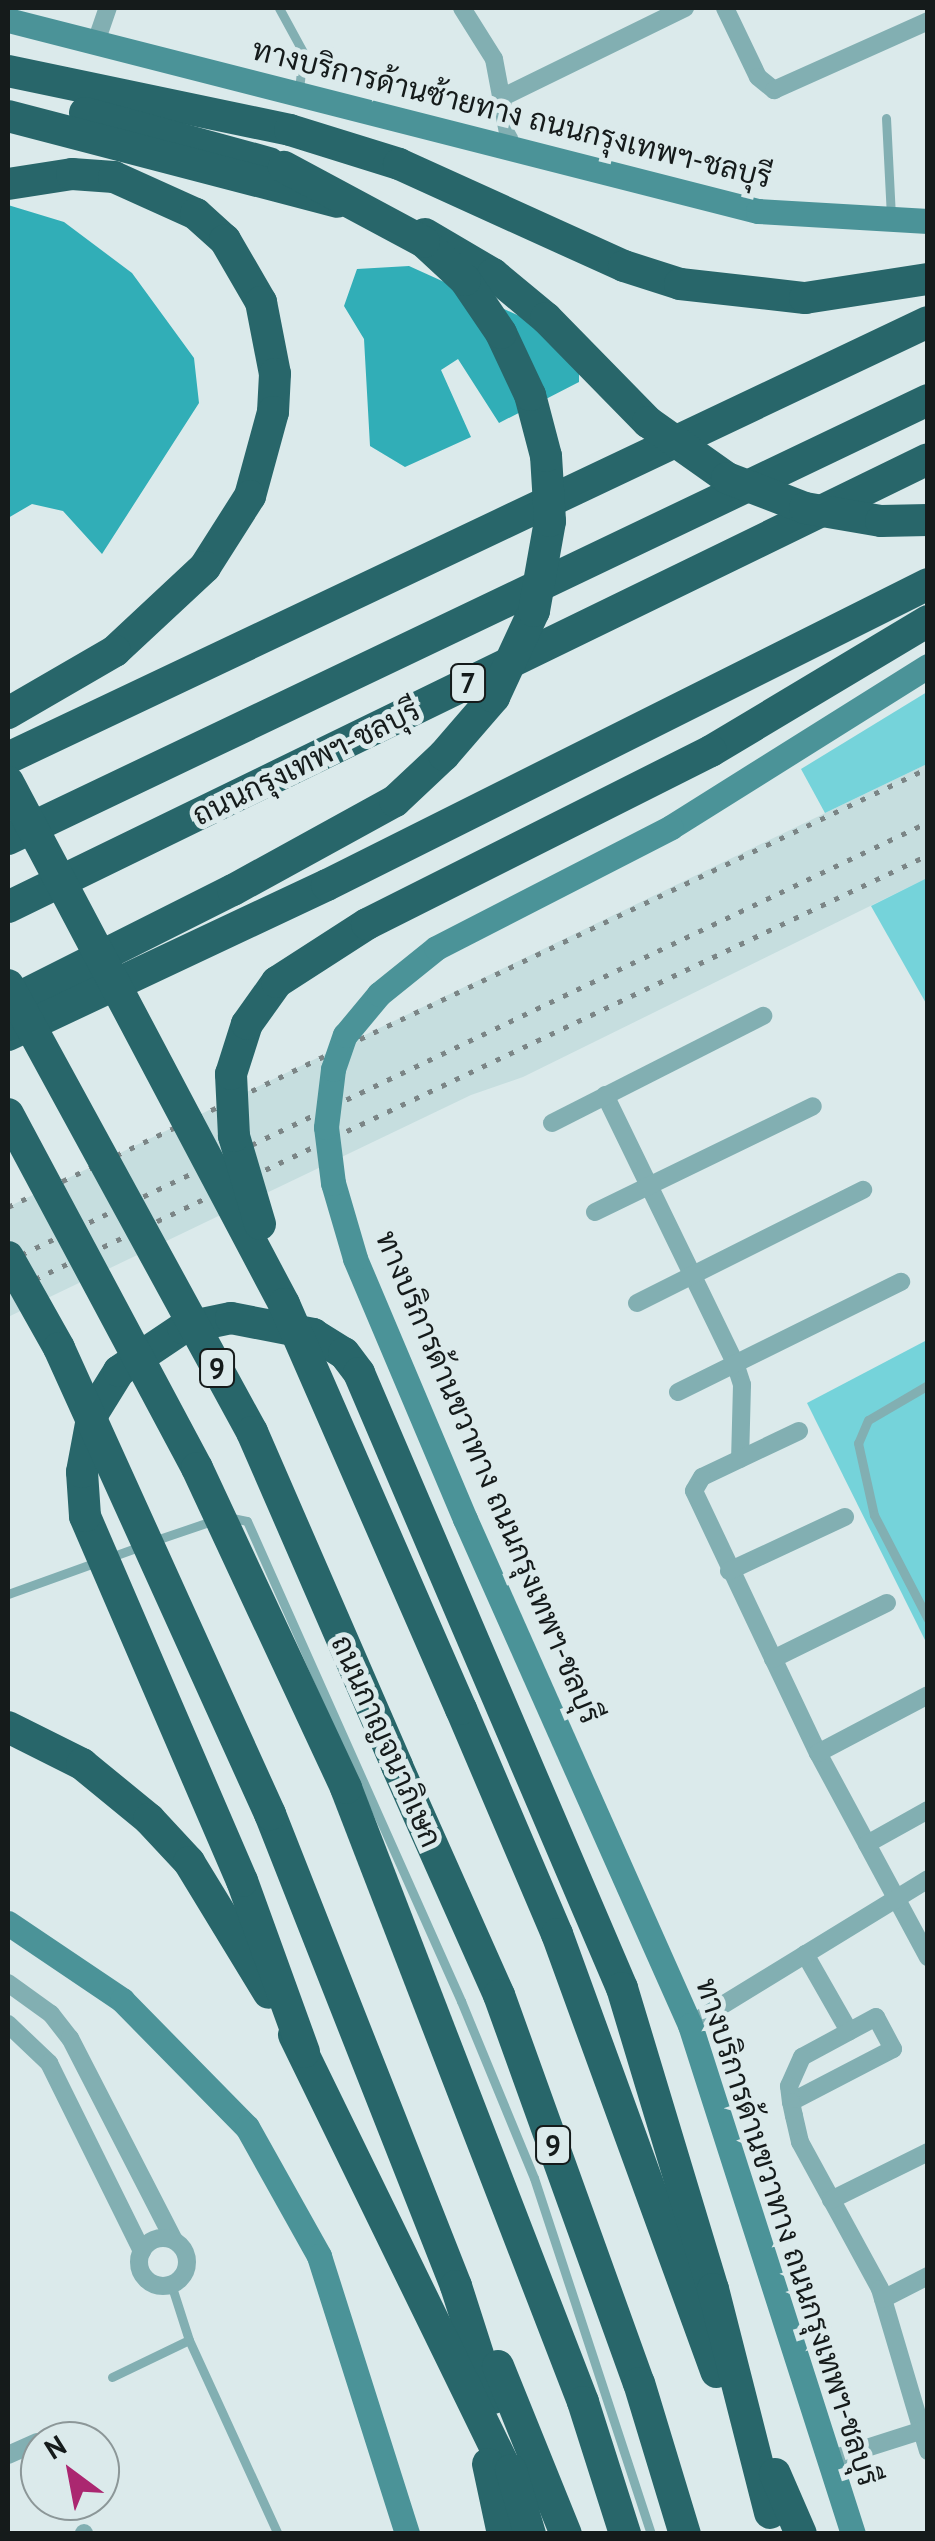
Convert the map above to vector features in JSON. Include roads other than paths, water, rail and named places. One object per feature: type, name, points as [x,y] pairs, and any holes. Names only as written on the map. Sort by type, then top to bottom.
[{"type":"highway","points":[[8,71],[290,130],[399,164],[624,266],[680,284],[805,298],[928,279]]},
{"type":"highway","points":[[8,96],[284,167],[424,242],[465,280],[502,333],[530,395],[546,456],[550,520],[534,611],[494,697],[444,756],[395,801],[233,890],[8,1002]]},
{"type":"highway","points":[[8,116],[331,200],[419,231],[520,294],[648,422],[727,478],[832,514],[928,520]]},
{"type":"highway","points":[[8,184],[72,174],[114,177],[162,194],[226,240],[261,302],[275,374],[270,426],[250,496],[205,567],[166,610],[57,689],[8,714]]},
{"type":"highway","points":[[8,758],[928,322]]},
{"type":"highway","name":"ถนนกรุงเทพฯ-ชลบุรี","points":[[8,839],[928,400]]},
{"type":"highway","name":"ถนนกรุงเทพฯ-ชลบุรี","points":[[8,907],[928,459]]},
{"type":"highway","points":[[8,1035],[327,886],[928,584]]},
{"type":"highway","points":[[284,1304],[234,1136],[231,1074],[247,1024],[277,982],[367,924],[711,750],[928,621]]},
{"type":"highway","points":[[8,782],[284,1304],[557,1934],[773,2523]]},
{"type":"highway","name":"ถนนกาญจนาภิเษก","points":[[8,985],[252,1432],[499,1995],[640,2383],[685,2534]]},
{"type":"highway","name":"ถนนกาญจนาภิเษก","points":[[8,1114],[196,1468],[346,1788],[583,2402],[624,2534]]},
{"type":"highway","points":[[8,1257],[59,1348],[270,1814],[456,2286],[530,2534]]},
{"type":"highway","points":[[304,2052],[242,1881],[85,1516],[82,1472],[93,1413],[119,1370],[183,1328],[231,1318],[313,1334],[344,1353],[360,1373],[622,1988],[748,2416],[773,2523]]},
{"type":"highway","points":[[8,1727],[82,1764],[149,1819],[188,1862],[304,2052],[516,2490]]},
{"type":"highway","points":[[456,2286],[485,2331],[566,2534]]},
{"type":"highway","points":[[476,2405],[502,2534]]},
{"type":"highway","points":[[748,2416],[801,2534]]},
{"type":"main road","name":"ทางบริการด้านซ้ายทาง ถนนกรุงเทพฯ-ชลบุรี","points":[[8,20],[758,211],[891,224],[928,222]]},
{"type":"main road","name":"ทางบริการด้านขวาทาง ถนนกรุงเทพฯ-ชลบุรี","points":[[854,2534],[690,2025],[465,1519],[355,1258],[333,1183],[326,1127],[333,1069],[345,1035],[379,994],[436,948],[671,827],[928,666]]},
{"type":"main road","points":[[8,1923],[122,2000],[247,2127],[319,2256],[407,2534]]},
{"type":"street","points":[[96,42],[108,8]]},
{"type":"street","points":[[464,8],[494,59],[511,149]]},
{"type":"street","points":[[502,98],[685,8]]},
{"type":"street","points":[[724,8],[758,76],[774,90],[928,21]]},
{"type":"street","points":[[552,1122],[763,1016]]},
{"type":"street","points":[[605,1096],[735,1363],[742,1385],[740,1459]]},
{"type":"street","points":[[594,1212],[813,1106]]},
{"type":"street","points":[[637,1302],[863,1190]]},
{"type":"street","points":[[678,1392],[901,1282]]},
{"type":"street","points":[[800,1431],[740,1459],[694,1487],[729,1571],[818,1753],[928,1958]]},
{"type":"street","points":[[729,1571],[844,1517]]},
{"type":"street","points":[[773,1659],[887,1603]]},
{"type":"street","points":[[818,1753],[928,1695]]},
{"type":"street","points":[[867,1844],[928,1810]]},
{"type":"street","points":[[690,2025],[928,1879]]},
{"type":"street","points":[[805,1954],[850,2031]]},
{"type":"street","points":[[8,1983],[52,2014],[70,2038],[187,2263],[171,2284],[145,2277],[142,2251],[49,2064],[8,2024]]},
{"type":"street","points":[[791,2102],[893,2049],[876,2017],[802,2057],[788,2086],[791,2102],[800,2142],[882,2299],[921,2398],[922,2430],[928,2451]]},
{"type":"street","points":[[832,2200],[928,2152]]},
{"type":"street","points":[[142,2251],[156,2239],[174,2240]]},
{"type":"street","points":[[882,2299],[928,2276]]},
{"type":"street","points":[[832,2459],[922,2430]]},
{"type":"lane","points":[[280,8],[302,52],[299,94]]},
{"type":"lane","points":[[886,118],[891,224]]},
{"type":"lane","points":[[928,1385],[868,1420],[858,1443],[874,1515],[928,1619]]},
{"type":"lane","points":[[8,1594],[182,1530],[228,1516],[247,1521],[534,2178],[651,2534]]},
{"type":"lane","points":[[171,2284],[190,2340],[278,2534]]},
{"type":"lane","points":[[112,2377],[190,2340]]},
{"type":"railway","points":[[8,1207],[928,768]]},
{"type":"railway","points":[[8,1261],[928,822]]},
{"type":"railway","points":[[8,1292],[928,855]]}]
